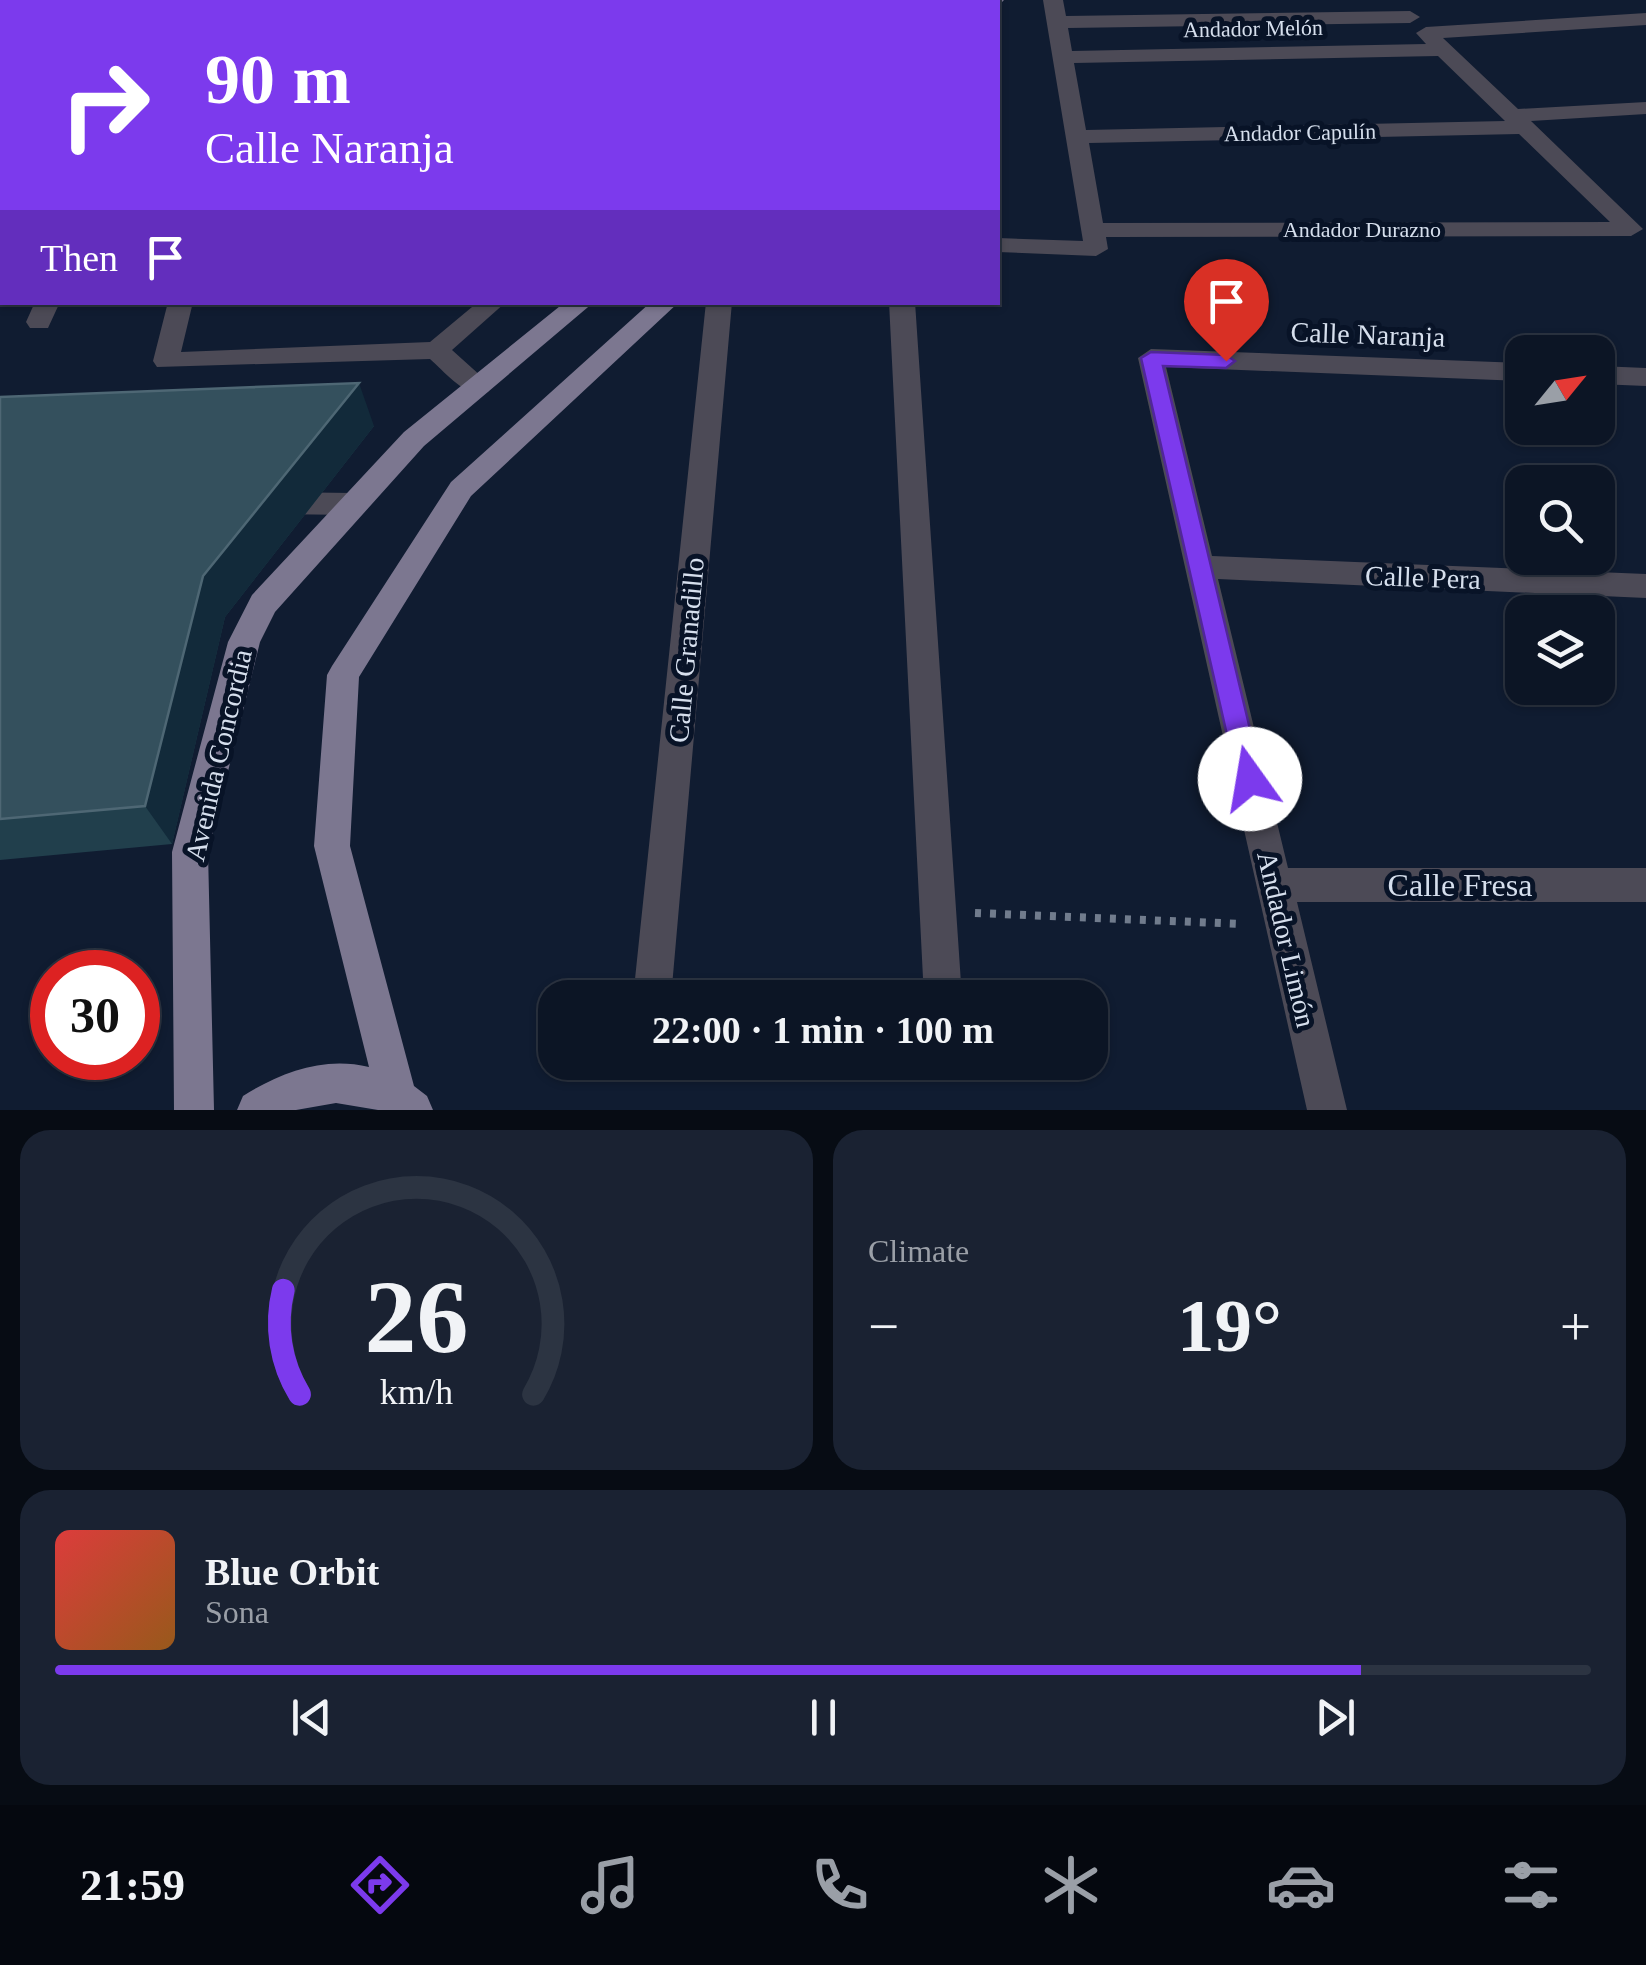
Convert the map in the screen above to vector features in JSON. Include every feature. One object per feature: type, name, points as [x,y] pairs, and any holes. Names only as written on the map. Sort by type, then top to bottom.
[{"type":"main road","name":"Avenida Concordia","points":[[194,1110],[190,852],[244,642],[263,604],[414,439],[578,305]]},
{"type":"main road","points":[[404,1102],[332,846],[343,675],[462,489],[664,305]]},
{"type":"main road","points":[[257,1110],[313,1084],[357,1082],[404,1102]]},
{"type":"street","points":[[1392,0],[1518,121]]},
{"type":"street","points":[[1094,239],[1055,11],[1418,25],[1646,18]]},
{"type":"street","name":"Andador Melón","points":[[1063,57],[1444,50]]},
{"type":"street","name":"Andador Capulín","points":[[1076,137],[1518,121],[1646,108]]},
{"type":"street","name":"Andador Durazno","points":[[1000,245],[1094,239],[1631,229],[1518,121]]},
{"type":"street","points":[[179,305],[166,361],[436,350],[490,305]]},
{"type":"street","name":"Calle Granadillo","points":[[654,980],[719,305]]},
{"type":"street","points":[[902,305],[942,980]]},
{"type":"street","points":[[436,350],[479,386]]},
{"type":"street","name":"Calle Naranja","points":[[1151,358],[1505,371]]},
{"type":"street","name":"Andador Limón","points":[[1151,358],[1327,1110]]},
{"type":"street","points":[[1615,375],[1646,376]]},
{"type":"street","points":[[239,502],[354,504]]},
{"type":"street","name":"Calle Pera","points":[[1200,567],[1646,586]]},
{"type":"street","points":[[172,774],[209,772]]},
{"type":"street","name":"Calle Fresa","points":[[1274,884],[1646,885]]},
{"type":"path","points":[[938,912],[1284,925]]},
{"type":"building","points":[[359,383],[203,576],[145,806],[0,819],[0,397]]},
{"type":"route","points":[[1226,361],[1151,358],[1250,779]]}]
